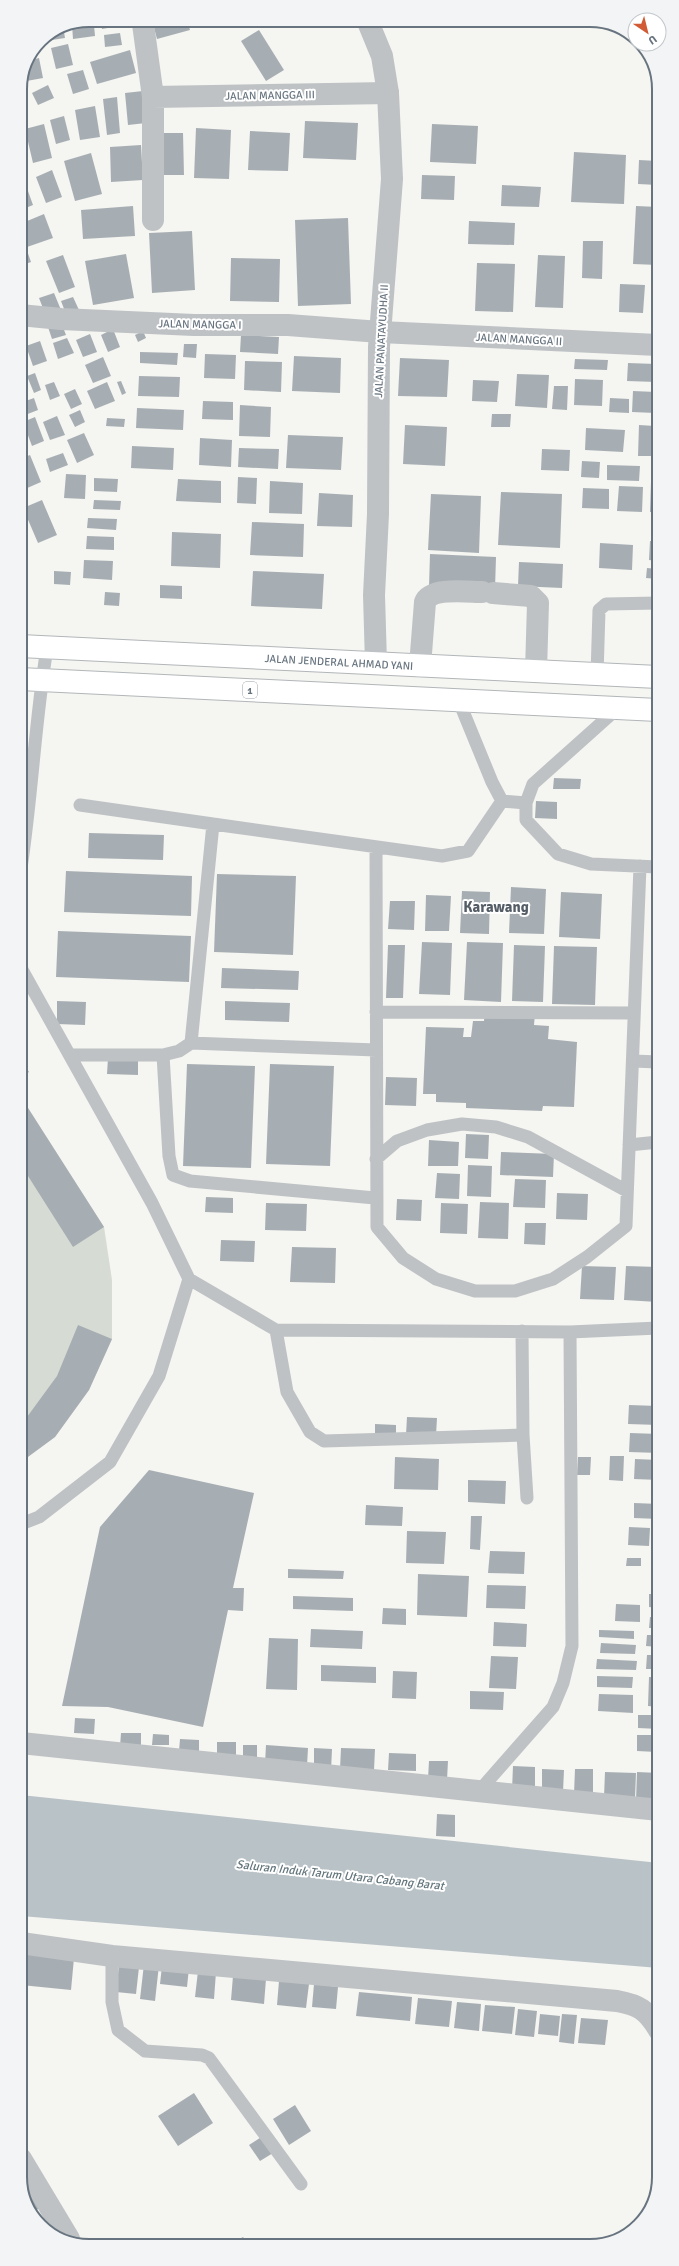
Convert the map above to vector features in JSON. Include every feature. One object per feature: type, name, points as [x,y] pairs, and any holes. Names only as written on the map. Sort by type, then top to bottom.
[{"type":"main road","name":"JALAN JENDERAL AHMAD YANI","points":[[27,647],[536,671],[605,676],[652,677]]},
{"type":"main road","points":[[455,667],[458,699]]},
{"type":"main road","points":[[605,676],[618,708]]},
{"type":"main road","name":"1","points":[[31,680],[458,699],[652,710]]},
{"type":"street","points":[[143,27],[152,98],[153,220]]},
{"type":"street","name":"JALAN PANATAYUDHA II","points":[[370,27],[382,56],[388,93],[392,179],[380,332],[378,514],[374,595],[376,663]]},
{"type":"street","name":"JALAN MANGGA III","points":[[152,98],[388,93]]},
{"type":"street","name":"JALAN MANGGA I","points":[[27,316],[60,319],[194,325],[288,325],[380,332]]},
{"type":"street","name":"JALAN MANGGA II","points":[[380,332],[652,345]]},
{"type":"street","points":[[420,666],[425,602],[428,596],[434,593],[456,591],[488,592],[531,596],[538,603],[536,671]]},
{"type":"street","points":[[27,1743],[652,1809]]},
{"type":"street","points":[[27,1944],[112,1956],[616,2001],[634,2004],[650,2014],[652,2018]]},
{"type":"street","points":[[27,2169],[66,2234]]},
{"type":"lane","points":[[605,676],[599,610],[606,604],[652,603]]},
{"type":"lane","points":[[27,819],[32,784],[31,680],[47,648]]},
{"type":"lane","points":[[458,699],[492,782],[502,801]]},
{"type":"lane","points":[[618,708],[533,784],[526,803],[526,820],[558,854],[590,864],[652,867]]},
{"type":"lane","points":[[502,801],[526,803]]},
{"type":"lane","points":[[80,805],[428,856],[442,856],[468,851],[502,801]]},
{"type":"lane","points":[[191,1043],[213,824]]},
{"type":"lane","points":[[376,848],[375,1198],[377,1227],[403,1258],[436,1279],[475,1291],[515,1290],[553,1279],[587,1257],[626,1226],[640,866]]},
{"type":"lane","points":[[27,979],[152,1202],[189,1279],[276,1330],[570,1332],[652,1328]]},
{"type":"lane","points":[[376,1012],[634,1013]]},
{"type":"lane","points":[[70,1055],[163,1055],[180,1051],[191,1043],[376,1050]]},
{"type":"lane","points":[[163,1055],[169,1156],[173,1175],[190,1181],[375,1198]]},
{"type":"lane","points":[[633,1061],[652,1062]]},
{"type":"lane","points":[[376,1159],[397,1141],[427,1130],[462,1124],[496,1127],[528,1137],[627,1191]]},
{"type":"lane","points":[[629,1145],[652,1143]]},
{"type":"lane","points":[[27,1522],[39,1517],[110,1462],[159,1376],[189,1279]]},
{"type":"lane","points":[[276,1330],[288,1392],[310,1432],[324,1441],[523,1435]]},
{"type":"lane","points":[[522,1331],[523,1435],[527,1498]]},
{"type":"lane","points":[[480,1790],[553,1707],[563,1683],[572,1646],[570,1332]]},
{"type":"lane","points":[[112,1956],[112,2002],[118,2030],[145,2051],[202,2055],[209,2058],[301,2184]]},
{"type":"shaded area","points":[[27,1106],[104,1227],[112,1280],[112,1339],[89,1390],[55,1437],[27,1458]]},
{"type":"water","name":"Saluran Induk Tarum Utara Cabang Barat","points":[[27,1796],[652,1862],[652,1967],[27,1916]]},
{"type":"building","points":[[94,27],[95,36],[73,39],[72,30]]},
{"type":"building","points":[[102,27],[113,27],[102,29]]},
{"type":"building","points":[[154,27],[189,27],[190,30],[157,39]]},
{"type":"building","points":[[259,30],[284,70],[266,81],[241,41]]},
{"type":"building","points":[[64,33],[65,38],[52,40]]},
{"type":"building","points":[[120,33],[122,45],[105,47],[104,35]]},
{"type":"building","points":[[68,44],[73,65],[56,69],[51,48]]},
{"type":"building","points":[[130,50],[136,73],[97,84],[90,62]]},
{"type":"building","points":[[39,58],[43,78],[28,81],[32,66],[36,59]]},
{"type":"building","points":[[83,70],[89,89],[73,94],[67,74]]},
{"type":"building","points":[[48,85],[54,98],[38,105],[32,93]]},
{"type":"building","points":[[143,91],[146,123],[128,125],[125,93]]},
{"type":"building","points":[[117,97],[120,133],[107,135],[103,99]]},
{"type":"building","points":[[95,106],[100,137],[80,140],[75,110]]},
{"type":"building","points":[[64,116],[70,140],[56,144],[50,120]]},
{"type":"building","points":[[305,121],[358,123],[356,160],[303,158]]},
{"type":"building","points":[[44,124],[52,158],[33,163],[27,138],[27,128]]},
{"type":"building","points":[[432,124],[478,126],[476,164],[430,162]]},
{"type":"building","points":[[196,128],[231,130],[229,179],[194,178]]},
{"type":"building","points":[[250,131],[290,133],[288,171],[248,170]]},
{"type":"building","points":[[154,133],[183,133],[184,175],[154,175]]},
{"type":"building","points":[[141,145],[143,180],[111,182],[110,147]]},
{"type":"building","points":[[574,152],[626,155],[624,204],[571,202]]},
{"type":"building","points":[[91,153],[102,194],[75,201],[64,161]]},
{"type":"building","points":[[639,160],[652,161],[652,185],[638,184]]},
{"type":"building","points":[[52,170],[62,197],[46,203],[36,177]]},
{"type":"building","points":[[422,175],[455,176],[454,200],[421,199]]},
{"type":"building","points":[[502,185],[541,187],[539,207],[501,206]]},
{"type":"building","points":[[27,188],[33,205],[27,208]]},
{"type":"building","points":[[133,206],[135,236],[83,239],[81,210]]},
{"type":"building","points":[[636,206],[652,207],[652,265],[633,264]]},
{"type":"building","points":[[44,214],[53,238],[27,247],[27,221]]},
{"type":"building","points":[[348,218],[351,304],[298,306],[295,220]]},
{"type":"building","points":[[469,221],[515,223],[514,245],[468,244]]},
{"type":"building","points":[[192,231],[195,290],[152,293],[149,233]]},
{"type":"building","points":[[583,241],[603,241],[602,279],[582,278]]},
{"type":"building","points":[[27,250],[31,262],[27,263]]},
{"type":"building","points":[[126,254],[134,298],[93,305],[85,261]]},
{"type":"building","points":[[63,255],[75,287],[59,293],[46,261]]},
{"type":"building","points":[[538,255],[565,256],[563,308],[535,307]]},
{"type":"building","points":[[231,258],[280,259],[279,302],[230,301]]},
{"type":"building","points":[[477,263],[515,264],[513,312],[475,311]]},
{"type":"building","points":[[620,284],[645,285],[643,313],[619,312]]},
{"type":"building","points":[[54,293],[61,310],[46,316],[39,298]]},
{"type":"building","points":[[73,297],[79,310],[66,314],[61,301]]},
{"type":"building","points":[[61,322],[66,335],[52,339],[48,327]]},
{"type":"building","points":[[113,329],[120,347],[108,352],[101,335]]},
{"type":"building","points":[[143,331],[146,338],[138,342],[135,335]]},
{"type":"building","points":[[90,334],[97,352],[83,357],[76,340]]},
{"type":"building","points":[[241,335],[279,337],[278,354],[240,352]]},
{"type":"building","points":[[67,338],[74,353],[58,359],[53,343]]},
{"type":"building","points":[[40,341],[47,361],[33,366],[27,346]]},
{"type":"building","points":[[184,344],[197,344],[196,358],[183,357]]},
{"type":"building","points":[[140,352],[178,353],[177,365],[140,363]]},
{"type":"building","points":[[205,354],[236,355],[235,379],[204,378]]},
{"type":"building","points":[[294,356],[341,358],[340,393],[292,391]]},
{"type":"building","points":[[103,357],[111,376],[93,383],[85,365]]},
{"type":"building","points":[[400,358],[449,360],[447,397],[398,396]]},
{"type":"building","points":[[575,359],[608,360],[607,370],[574,369]]},
{"type":"building","points":[[245,361],[282,362],[281,392],[244,390]]},
{"type":"building","points":[[628,363],[652,364],[652,382],[627,381]]},
{"type":"building","points":[[35,373],[41,390],[34,393],[27,376]]},
{"type":"building","points":[[517,374],[549,375],[547,408],[515,406]]},
{"type":"building","points":[[139,376],[180,377],[179,397],[138,396]]},
{"type":"building","points":[[575,379],[603,380],[602,406],[574,405]]},
{"type":"building","points":[[473,380],[499,381],[497,402],[472,401]]},
{"type":"building","points":[[121,381],[126,393],[122,395],[117,382]]},
{"type":"building","points":[[54,382],[60,396],[50,400],[45,385]]},
{"type":"building","points":[[107,382],[115,401],[95,409],[87,391]]},
{"type":"building","points":[[554,386],[568,386],[567,410],[552,409]]},
{"type":"building","points":[[75,389],[82,404],[71,409],[64,394]]},
{"type":"building","points":[[633,391],[652,392],[652,413],[632,412]]},
{"type":"building","points":[[34,398],[38,410],[27,414],[27,400]]},
{"type":"building","points":[[610,398],[629,399],[629,413],[609,412]]},
{"type":"building","points":[[203,401],[233,402],[233,420],[202,419]]},
{"type":"building","points":[[240,405],[271,407],[270,437],[239,436]]},
{"type":"building","points":[[137,408],[184,410],[183,430],[136,428]]},
{"type":"building","points":[[80,410],[85,422],[75,427],[69,415]]},
{"type":"building","points":[[492,414],[511,414],[510,427],[491,427]]},
{"type":"building","points":[[57,416],[65,435],[50,440],[43,422]]},
{"type":"building","points":[[35,417],[44,441],[32,446],[27,433],[27,420]]},
{"type":"building","points":[[107,418],[125,419],[124,427],[106,426]]},
{"type":"building","points":[[405,425],[447,427],[445,466],[403,464]]},
{"type":"building","points":[[639,425],[652,426],[652,456],[638,456]]},
{"type":"building","points":[[586,428],[625,430],[623,452],[585,450]]},
{"type":"building","points":[[84,433],[94,455],[77,463],[67,440]]},
{"type":"building","points":[[288,435],[343,437],[341,470],[286,468]]},
{"type":"building","points":[[200,438],[232,440],[231,467],[199,465]]},
{"type":"building","points":[[132,446],[174,448],[173,470],[131,468]]},
{"type":"building","points":[[239,448],[279,449],[278,469],[238,467]]},
{"type":"building","points":[[542,449],[570,450],[569,471],[541,470]]},
{"type":"building","points":[[63,453],[68,465],[50,472],[46,459]]},
{"type":"building","points":[[30,455],[41,482],[27,488],[27,456]]},
{"type":"building","points":[[582,461],[600,462],[599,478],[581,477]]},
{"type":"building","points":[[607,465],[640,466],[639,481],[607,480]]},
{"type":"building","points":[[66,474],[86,475],[85,499],[64,498]]},
{"type":"building","points":[[238,477],[257,478],[256,504],[237,503]]},
{"type":"building","points":[[94,478],[118,479],[117,492],[94,491]]},
{"type":"building","points":[[178,479],[221,481],[221,503],[176,501]]},
{"type":"building","points":[[270,481],[303,483],[302,514],[269,513]]},
{"type":"building","points":[[651,482],[652,482],[652,512],[650,512]]},
{"type":"building","points":[[619,486],[643,487],[642,512],[617,511]]},
{"type":"building","points":[[583,488],[609,489],[609,509],[582,508]]},
{"type":"building","points":[[501,492],[562,494],[560,548],[498,545]]},
{"type":"building","points":[[319,493],[353,495],[352,527],[317,526]]},
{"type":"building","points":[[431,494],[481,496],[479,553],[428,550]]},
{"type":"building","points":[[42,500],[57,535],[38,543],[27,517],[27,506]]},
{"type":"building","points":[[94,500],[121,501],[120,510],[93,509]]},
{"type":"building","points":[[88,518],[117,519],[116,530],[87,528]]},
{"type":"building","points":[[252,522],[304,524],[303,557],[250,555]]},
{"type":"building","points":[[172,532],[221,534],[220,568],[171,566]]},
{"type":"building","points":[[87,536],[114,537],[114,550],[86,549]]},
{"type":"building","points":[[650,541],[652,541],[652,560],[649,560]]},
{"type":"building","points":[[600,543],[633,545],[632,570],[599,568]]},
{"type":"building","points":[[430,554],[496,557],[495,589],[429,587]]},
{"type":"building","points":[[84,560],[113,561],[112,580],[83,578]]},
{"type":"building","points":[[519,562],[563,564],[562,588],[518,586]]},
{"type":"building","points":[[647,568],[652,568],[652,578],[646,578]]},
{"type":"building","points":[[54,571],[71,572],[70,585],[54,584]]},
{"type":"building","points":[[253,571],[324,574],[322,609],[251,606]]},
{"type":"building","points":[[160,585],[182,586],[182,599],[160,598]]},
{"type":"building","points":[[105,592],[120,593],[119,606],[104,605]]},
{"type":"building","points":[[554,778],[581,779],[580,789],[553,789]]},
{"type":"building","points":[[536,801],[557,802],[557,819],[535,818]]},
{"type":"building","points":[[89,833],[164,835],[163,860],[88,858]]},
{"type":"building","points":[[66,871],[192,876],[191,916],[64,912]]},
{"type":"building","points":[[217,874],[296,876],[293,955],[214,952]]},
{"type":"building","points":[[511,887],[546,889],[544,934],[509,933]]},
{"type":"building","points":[[462,891],[490,892],[489,934],[460,933]]},
{"type":"building","points":[[561,892],[602,894],[600,939],[559,937]]},
{"type":"building","points":[[426,895],[451,896],[449,931],[425,931]]},
{"type":"building","points":[[390,901],[415,901],[414,930],[388,929]]},
{"type":"building","points":[[58,931],[191,936],[189,982],[56,977]]},
{"type":"building","points":[[422,942],[452,943],[450,995],[419,994]]},
{"type":"building","points":[[467,942],[503,943],[501,1002],[464,1000]]},
{"type":"building","points":[[388,945],[405,945],[403,998],[386,998]]},
{"type":"building","points":[[514,945],[545,946],[543,1002],[512,1001]]},
{"type":"building","points":[[554,946],[597,947],[595,1005],[552,1004]]},
{"type":"building","points":[[222,968],[299,971],[298,990],[221,988]]},
{"type":"building","points":[[57,1001],[86,1002],[85,1025],[57,1024]]},
{"type":"building","points":[[225,1001],[290,1003],[289,1022],[225,1020]]},
{"type":"building","points":[[485,1010],[535,1014],[534,1025],[549,1026],[548,1039],[577,1042],[574,1107],[543,1106],[542,1111],[466,1108],[466,1103],[436,1102],[436,1094],[423,1094],[426,1027],[464,1028],[463,1037],[471,1037],[473,1021],[484,1021]]},
{"type":"building","points":[[108,1058],[138,1059],[138,1075],[107,1074]]},
{"type":"building","points":[[187,1064],[255,1066],[251,1168],[183,1166]]},
{"type":"building","points":[[270,1064],[334,1066],[330,1166],[266,1164]]},
{"type":"building","points":[[386,1077],[417,1078],[416,1106],[385,1105]]},
{"type":"building","points":[[27,1106],[104,1227],[73,1247],[27,1174]]},
{"type":"building","points":[[466,1134],[489,1135],[488,1159],[465,1158]]},
{"type":"building","points":[[429,1140],[459,1142],[458,1166],[428,1166]]},
{"type":"building","points":[[501,1152],[554,1154],[553,1177],[500,1175]]},
{"type":"building","points":[[468,1165],[492,1166],[491,1197],[467,1196]]},
{"type":"building","points":[[437,1173],[460,1174],[459,1199],[435,1198]]},
{"type":"building","points":[[515,1179],[546,1180],[545,1208],[513,1207]]},
{"type":"building","points":[[557,1193],[588,1194],[587,1220],[556,1219]]},
{"type":"building","points":[[206,1197],[233,1198],[233,1213],[205,1212]]},
{"type":"building","points":[[397,1199],[422,1200],[421,1221],[396,1220]]},
{"type":"building","points":[[480,1202],[509,1203],[508,1239],[478,1238]]},
{"type":"building","points":[[266,1203],[307,1204],[306,1231],[265,1230]]},
{"type":"building","points":[[441,1203],[468,1204],[467,1234],[440,1233]]},
{"type":"building","points":[[525,1223],[546,1223],[545,1245],[524,1244]]},
{"type":"building","points":[[221,1240],[255,1241],[254,1262],[220,1261]]},
{"type":"building","points":[[292,1247],[336,1248],[335,1283],[290,1282]]},
{"type":"building","points":[[582,1266],[616,1267],[614,1300],[580,1299]]},
{"type":"building","points":[[626,1266],[652,1267],[652,1302],[624,1300]]},
{"type":"building","points":[[78,1325],[112,1339],[89,1390],[55,1437],[27,1458],[27,1417],[57,1376]]},
{"type":"building","points":[[629,1405],[652,1406],[652,1425],[628,1424]]},
{"type":"building","points":[[407,1417],[437,1418],[436,1435],[406,1435]]},
{"type":"building","points":[[375,1424],[396,1425],[396,1437],[375,1437]]},
{"type":"building","points":[[630,1433],[652,1434],[652,1453],[629,1452]]},
{"type":"building","points":[[610,1456],[624,1456],[623,1481],[609,1480]]},
{"type":"building","points":[[395,1457],[439,1459],[438,1490],[394,1489]]},
{"type":"building","points":[[578,1457],[591,1457],[590,1475],[577,1475]]},
{"type":"building","points":[[635,1459],[652,1460],[652,1480],[634,1479]]},
{"type":"building","points":[[149,1470],[254,1493],[233,1588],[244,1588],[243,1611],[228,1610],[203,1727],[108,1707],[62,1706],[100,1527]]},
{"type":"building","points":[[468,1480],[506,1481],[505,1504],[468,1502]]},
{"type":"building","points":[[634,1503],[652,1504],[652,1519],[634,1518]]},
{"type":"building","points":[[366,1505],[403,1507],[402,1526],[365,1525]]},
{"type":"building","points":[[471,1516],[482,1516],[480,1550],[470,1549]]},
{"type":"building","points":[[629,1527],[650,1528],[649,1546],[628,1545]]},
{"type":"building","points":[[407,1531],[446,1532],[444,1564],[406,1563]]},
{"type":"building","points":[[490,1551],[525,1552],[524,1574],[488,1573]]},
{"type":"building","points":[[627,1558],[641,1558],[641,1566],[626,1566]]},
{"type":"building","points":[[288,1569],[344,1571],[343,1579],[288,1578]]},
{"type":"building","points":[[418,1574],[469,1576],[467,1617],[417,1615]]},
{"type":"building","points":[[487,1585],[526,1586],[525,1609],[486,1608]]},
{"type":"building","points":[[649,1594],[652,1594],[652,1607],[649,1607]]},
{"type":"building","points":[[293,1596],[353,1598],[353,1611],[293,1609]]},
{"type":"building","points":[[616,1604],[640,1605],[640,1622],[615,1621]]},
{"type":"building","points":[[383,1608],[406,1609],[406,1625],[382,1624]]},
{"type":"building","points":[[650,1617],[652,1617],[652,1628],[649,1628]]},
{"type":"building","points":[[494,1622],[527,1624],[526,1647],[493,1646]]},
{"type":"building","points":[[311,1629],[363,1631],[362,1649],[310,1647]]},
{"type":"building","points":[[599,1630],[634,1631],[634,1639],[599,1637]]},
{"type":"building","points":[[647,1635],[652,1635],[652,1646],[646,1646]]},
{"type":"building","points":[[269,1638],[298,1639],[297,1690],[266,1689]]},
{"type":"building","points":[[601,1643],[636,1645],[635,1654],[600,1653]]},
{"type":"building","points":[[647,1655],[652,1655],[652,1669],[646,1669]]},
{"type":"building","points":[[491,1656],[518,1657],[516,1689],[489,1688]]},
{"type":"building","points":[[597,1659],[637,1661],[636,1670],[596,1669]]},
{"type":"building","points":[[321,1665],[376,1667],[376,1683],[321,1681]]},
{"type":"building","points":[[393,1671],[417,1672],[416,1699],[392,1698]]},
{"type":"building","points":[[597,1676],[633,1677],[632,1688],[597,1687]]},
{"type":"building","points":[[649,1677],[652,1677],[652,1706],[648,1706]]},
{"type":"building","points":[[470,1691],[504,1692],[503,1710],[470,1709]]},
{"type":"building","points":[[599,1694],[633,1695],[633,1713],[598,1711]]},
{"type":"building","points":[[638,1715],[652,1715],[652,1729],[638,1728]]},
{"type":"building","points":[[75,1718],[95,1719],[94,1734],[74,1733]]},
{"type":"building","points":[[121,1733],[141,1733],[141,1747],[120,1747]]},
{"type":"building","points":[[153,1734],[169,1735],[169,1745],[152,1745]]},
{"type":"building","points":[[637,1735],[652,1735],[652,1752],[637,1751]]},
{"type":"building","points":[[180,1739],[199,1740],[199,1752],[179,1751]]},
{"type":"building","points":[[217,1742],[236,1742],[236,1760],[217,1759]]},
{"type":"building","points":[[243,1745],[257,1745],[257,1763],[243,1762]]},
{"type":"building","points":[[266,1745],[308,1748],[307,1766],[265,1764]]},
{"type":"building","points":[[314,1748],[332,1749],[331,1771],[314,1770]]},
{"type":"building","points":[[341,1748],[375,1749],[374,1770],[340,1769]]},
{"type":"building","points":[[389,1753],[416,1754],[416,1771],[388,1770]]},
{"type":"building","points":[[429,1761],[448,1761],[447,1780],[428,1779]]},
{"type":"building","points":[[513,1766],[535,1767],[535,1791],[512,1790]]},
{"type":"building","points":[[542,1769],[564,1770],[563,1792],[542,1791]]},
{"type":"building","points":[[575,1769],[593,1769],[593,1795],[574,1794]]},
{"type":"building","points":[[605,1772],[636,1773],[635,1798],[604,1797]]},
{"type":"building","points":[[637,1772],[652,1773],[652,1802],[636,1801]]},
{"type":"building","points":[[437,1814],[455,1815],[455,1837],[436,1836]]},
{"type":"building","points":[[27,1954],[74,1958],[71,1990],[27,1986]]},
{"type":"building","points":[[144,1964],[159,1965],[155,2001],[140,1999]]},
{"type":"building","points":[[119,1965],[139,1967],[136,1994],[116,1992]]},
{"type":"building","points":[[162,1966],[189,1968],[187,1987],[160,1984]]},
{"type":"building","points":[[198,1971],[216,1972],[214,1999],[195,1997]]},
{"type":"building","points":[[233,1976],[266,1979],[264,2004],[231,2000]]},
{"type":"building","points":[[279,1981],[309,1984],[306,2008],[277,2005]]},
{"type":"building","points":[[314,1984],[338,1987],[336,2009],[312,2007]]},
{"type":"building","points":[[359,1992],[412,1997],[410,2021],[356,2016]]},
{"type":"building","points":[[418,1998],[452,2001],[449,2027],[415,2024]]},
{"type":"building","points":[[457,2002],[481,2004],[479,2031],[454,2028]]},
{"type":"building","points":[[485,2005],[515,2007],[512,2034],[482,2031]]},
{"type":"building","points":[[518,2009],[537,2011],[534,2037],[515,2035]]},
{"type":"building","points":[[540,2014],[560,2016],[558,2036],[538,2034]]},
{"type":"building","points":[[562,2014],[577,2015],[574,2044],[559,2042]]},
{"type":"building","points":[[581,2018],[608,2020],[605,2045],[578,2043]]},
{"type":"building","points":[[194,2093],[213,2123],[178,2146],[158,2116]]},
{"type":"building","points":[[295,2105],[311,2131],[289,2145],[273,2119]]},
{"type":"building","points":[[263,2136],[273,2153],[260,2161],[249,2145]]},
{"type":"building","points":[[28,2184],[42,2206],[37,2210],[35,2208],[30,2197]]},
{"type":"district","name":"Karawang","points":[[496,907]]}]
